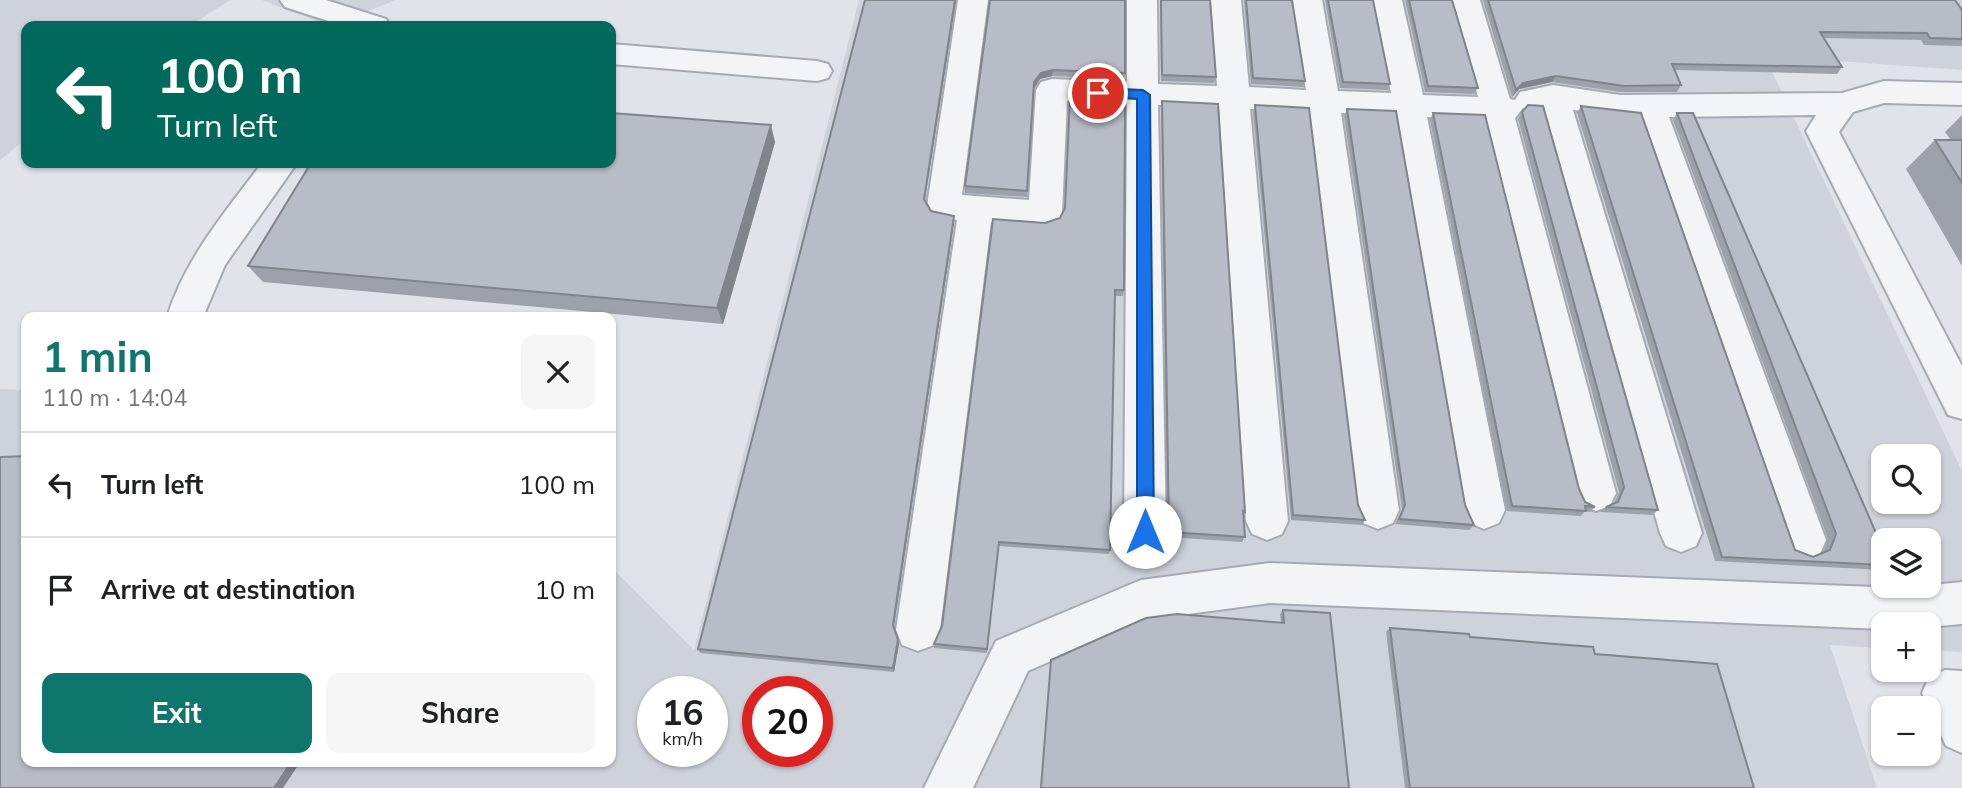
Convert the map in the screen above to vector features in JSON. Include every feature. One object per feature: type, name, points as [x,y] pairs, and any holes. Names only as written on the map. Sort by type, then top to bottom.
[{"type":"street","points":[[295,0],[360,21]]},
{"type":"street","points":[[974,0],[944,206],[1045,214],[1052,90],[1409,105],[1522,103],[1620,106],[1842,104],[1884,92],[1962,94]]},
{"type":"street","points":[[1142,0],[1145,532]]},
{"type":"street","points":[[1226,0],[1267,521]]},
{"type":"street","points":[[1307,0],[1324,102],[1378,510]]},
{"type":"street","points":[[1387,0],[1484,510]]},
{"type":"street","points":[[1465,0],[1522,103],[1681,533]]},
{"type":"street","points":[[616,54],[817,71]]},
{"type":"street","points":[[1522,103],[1596,493]]},
{"type":"street","points":[[1649,104],[1805,540]]},
{"type":"street","points":[[1842,104],[1822,131],[1962,403]]},
{"type":"street","points":[[186,312],[189,300],[211,258],[277,168]]},
{"type":"street","points":[[918,630],[976,209]]},
{"type":"street","points":[[948,788],[1012,656],[1141,600],[1270,583],[1901,609],[1962,603]]},
{"type":"street","points":[[1962,694],[1945,693],[1962,730]]},
{"type":"shaded area","points":[[0,0],[230,0],[198,21],[21,21],[21,143],[0,160]]},
{"type":"shaded area","points":[[262,0],[396,0],[343,21],[317,21]]},
{"type":"shaded area","points":[[859,0],[1962,0],[1962,70],[1838,61],[1768,63],[1962,471],[1962,652],[1941,651],[1941,612],[1871,612],[1871,647],[1830,645],[1877,788],[0,788],[0,389],[21,390],[21,767],[616,767],[616,572],[694,650]]},
{"type":"building","points":[[865,0],[955,0],[924,199],[931,211],[954,216],[893,625],[898,640],[893,668],[698,649]]},
{"type":"building","points":[[990,0],[1125,0],[1125,73],[1053,70],[1041,73],[1034,82],[1027,191],[965,186]]},
{"type":"building","points":[[1161,0],[1210,0],[1216,77],[1162,75]]},
{"type":"building","points":[[1246,0],[1292,0],[1305,81],[1253,78]]},
{"type":"building","points":[[1328,0],[1373,0],[1390,84],[1343,82]]},
{"type":"building","points":[[1409,0],[1452,0],[1478,88],[1428,86]]},
{"type":"building","points":[[1488,0],[1955,0],[1962,10],[1962,39],[1930,38],[1927,33],[1820,32],[1842,67],[1672,64],[1681,85],[1624,86],[1556,76],[1523,83],[1516,90]]},
{"type":"building","points":[[1070,97],[1125,100],[1124,290],[1115,290],[1110,550],[999,542],[987,649],[934,644],[942,626],[993,219],[1045,223],[1060,218],[1065,208]]},
{"type":"building","points":[[1162,101],[1218,104],[1245,537],[1169,532]]},
{"type":"building","points":[[1255,105],[1309,108],[1358,505],[1365,520],[1293,515]]},
{"type":"building","points":[[1528,105],[1543,106],[1658,510],[1606,507],[1618,502],[1624,487],[1522,112]]},
{"type":"building","points":[[1581,106],[1641,113],[1795,550],[1813,557],[1830,550],[1836,534],[1677,113],[1693,113],[1874,528],[1871,528],[1871,564],[1722,557]]},
{"type":"building","points":[[1347,109],[1396,111],[1465,505],[1474,525],[1399,519],[1405,505]]},
{"type":"building","points":[[616,113],[771,125],[717,308],[248,266],[308,168],[616,168]]},
{"type":"building","points":[[1433,113],[1485,115],[1579,489],[1585,502],[1595,507],[1585,506],[1586,511],[1512,506]]},
{"type":"building","points":[[1935,140],[1962,140],[1962,183]]},
{"type":"building","points":[[21,456],[21,767],[288,767],[274,788],[0,788],[0,457]]},
{"type":"building","points":[[1283,610],[1330,613],[1349,788],[1041,788],[1051,660],[1146,618],[1177,614],[1284,623]]},
{"type":"building","points":[[1390,628],[1593,647],[1595,654],[1717,664],[1754,788],[1410,788]]},
{"type":"route","points":[[1098,93],[1143,95],[1145,532]]}]
